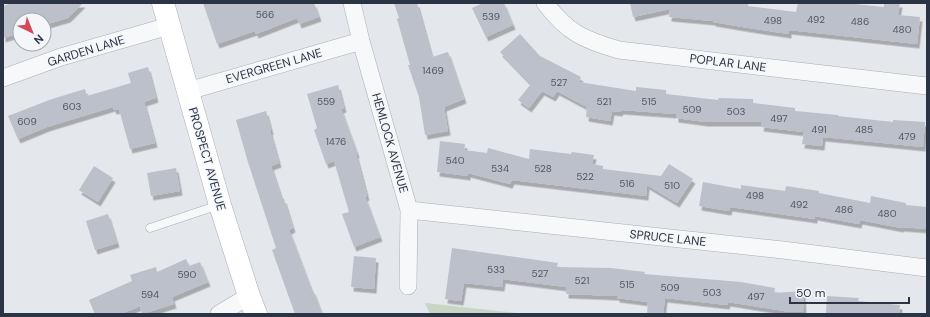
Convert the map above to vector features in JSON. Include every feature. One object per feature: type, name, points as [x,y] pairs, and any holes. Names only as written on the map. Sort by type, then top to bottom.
[{"type":"street","name":"PROSPECT AVENUE","points":[[163,3],[220,205],[252,305]]},
{"type":"street","name":"HEMLOCK AVENUE","points":[[352,3],[361,41],[409,210],[408,286]]},
{"type":"street","name":"POPLAR LANE","points":[[545,3],[558,20],[576,34],[596,44],[619,50],[927,86]]},
{"type":"street","name":"GARDEN LANE","points":[[3,78],[61,58],[169,26]]},
{"type":"street","name":"EVERGREEN LANE","points":[[188,91],[361,41]]},
{"type":"street","name":"SPRUCE LANE","points":[[409,210],[783,250],[927,268]]},
{"type":"street","points":[[219,314],[252,305]]},
{"type":"lane","points":[[150,228],[220,205]]},
{"type":"green space","points":[[425,303],[527,314],[430,314]]},
{"type":"building","points":[[12,3],[83,3],[68,18],[52,23],[52,12],[12,12],[12,35],[3,38],[3,6]]},
{"type":"building","points":[[203,3],[314,3],[319,17],[299,24],[297,18],[256,34],[255,31],[217,44]]},
{"type":"building","points":[[394,3],[417,3],[432,57],[448,52],[464,99],[444,107],[448,131],[425,135],[419,97],[408,65],[410,65]]},
{"type":"building","points":[[483,3],[504,3],[513,25],[486,37],[472,8]]},
{"type":"building","points":[[630,3],[741,3],[748,4],[748,6],[796,12],[798,3],[845,3],[884,7],[884,3],[900,3],[898,15],[920,17],[917,44],[789,30],[789,34],[713,21],[669,17],[670,9],[633,17]]},
{"type":"building","points":[[520,34],[540,56],[581,77],[579,82],[636,91],[636,87],[666,90],[666,94],[718,100],[719,98],[753,99],[753,103],[795,108],[795,111],[838,116],[893,122],[893,120],[925,122],[923,147],[823,137],[822,146],[802,144],[804,132],[761,127],[762,122],[706,122],[676,118],[676,114],[621,110],[620,112],[612,111],[610,121],[586,117],[587,107],[557,91],[553,97],[542,91],[529,108],[518,100],[531,84],[500,52]]},
{"type":"building","points":[[148,67],[156,98],[144,102],[155,143],[130,149],[119,109],[114,110],[113,107],[47,127],[18,139],[8,116],[52,99],[85,89],[87,96],[131,83],[128,73]]},
{"type":"building","points":[[338,85],[344,108],[341,109],[357,153],[356,154],[367,196],[365,197],[380,237],[354,247],[342,214],[349,212],[334,161],[326,164],[314,130],[317,128],[307,94]]},
{"type":"building","points":[[266,111],[279,163],[271,166],[282,199],[284,199],[293,228],[289,230],[322,314],[295,314],[272,250],[276,248],[236,120]]},
{"type":"building","points":[[440,141],[465,144],[464,150],[487,153],[488,148],[529,159],[530,149],[594,155],[592,164],[603,166],[603,169],[661,176],[669,164],[693,179],[677,203],[647,185],[646,196],[512,180],[510,184],[468,173],[468,176],[437,172]]},
{"type":"building","points":[[94,166],[113,178],[98,202],[79,190]]},
{"type":"building","points":[[176,168],[180,191],[151,196],[147,173]]},
{"type":"building","points":[[703,182],[741,189],[741,185],[785,191],[786,186],[819,191],[819,193],[870,203],[871,196],[906,203],[906,205],[927,207],[927,229],[901,228],[860,220],[859,224],[815,216],[815,219],[730,207],[729,211],[699,206]]},
{"type":"building","points":[[108,214],[117,243],[95,250],[86,221]]},
{"type":"building","points":[[452,248],[558,263],[557,267],[611,268],[645,272],[644,274],[741,282],[775,288],[774,293],[803,291],[804,311],[784,312],[728,302],[727,305],[665,298],[663,314],[647,314],[648,302],[617,298],[617,296],[566,294],[566,287],[503,279],[502,287],[464,283],[461,301],[445,299]]},
{"type":"building","points":[[354,256],[376,258],[374,289],[351,287]]},
{"type":"building","points":[[186,259],[189,266],[200,262],[208,282],[172,297],[174,304],[142,314],[140,306],[121,314],[95,314],[89,300],[132,281],[130,275],[156,267],[157,272]]},
{"type":"building","points":[[827,296],[859,298],[858,301],[900,305],[899,314],[826,314]]}]
